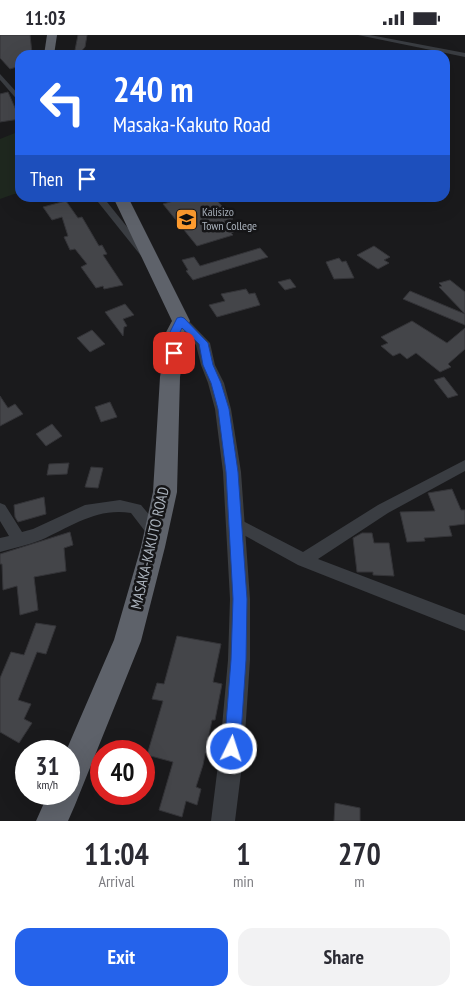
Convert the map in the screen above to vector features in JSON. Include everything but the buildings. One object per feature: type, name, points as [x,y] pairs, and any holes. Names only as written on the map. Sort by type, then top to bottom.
[{"type":"highway","points":[[122,202],[181,321]]},
{"type":"highway","name":"MASAKA-KAKUTO ROAD","points":[[80,756],[128,641],[156,534],[165,492],[173,336],[181,321]]},
{"type":"highway","points":[[52,821],[59,805]]},
{"type":"street","points":[[51,38],[60,35]]},
{"type":"street","points":[[361,35],[439,50]]},
{"type":"street","points":[[450,52],[465,55]]},
{"type":"street","points":[[0,75],[15,94]]},
{"type":"street","points":[[102,202],[152,265]]},
{"type":"street","points":[[181,321],[203,343],[208,365],[216,383],[223,409],[232,472],[240,599],[239,660],[232,749],[223,821]]},
{"type":"street","points":[[303,560],[383,509],[465,465]]},
{"type":"street","points":[[0,545],[36,535],[85,511],[120,506],[136,509],[156,534]]},
{"type":"street","points":[[0,509],[19,540]]},
{"type":"street","points":[[236,523],[303,560],[461,622],[465,634]]},
{"type":"shaded area","points":[[15,133],[15,194],[0,199],[0,139]]},
{"type":"place","name":"Kalisizo Town College","points":[[186,219]]},
{"type":"route","points":[[174,353],[173,336],[181,321],[203,343],[208,365],[216,383],[223,409],[232,472],[240,599],[239,660],[232,749]]}]
